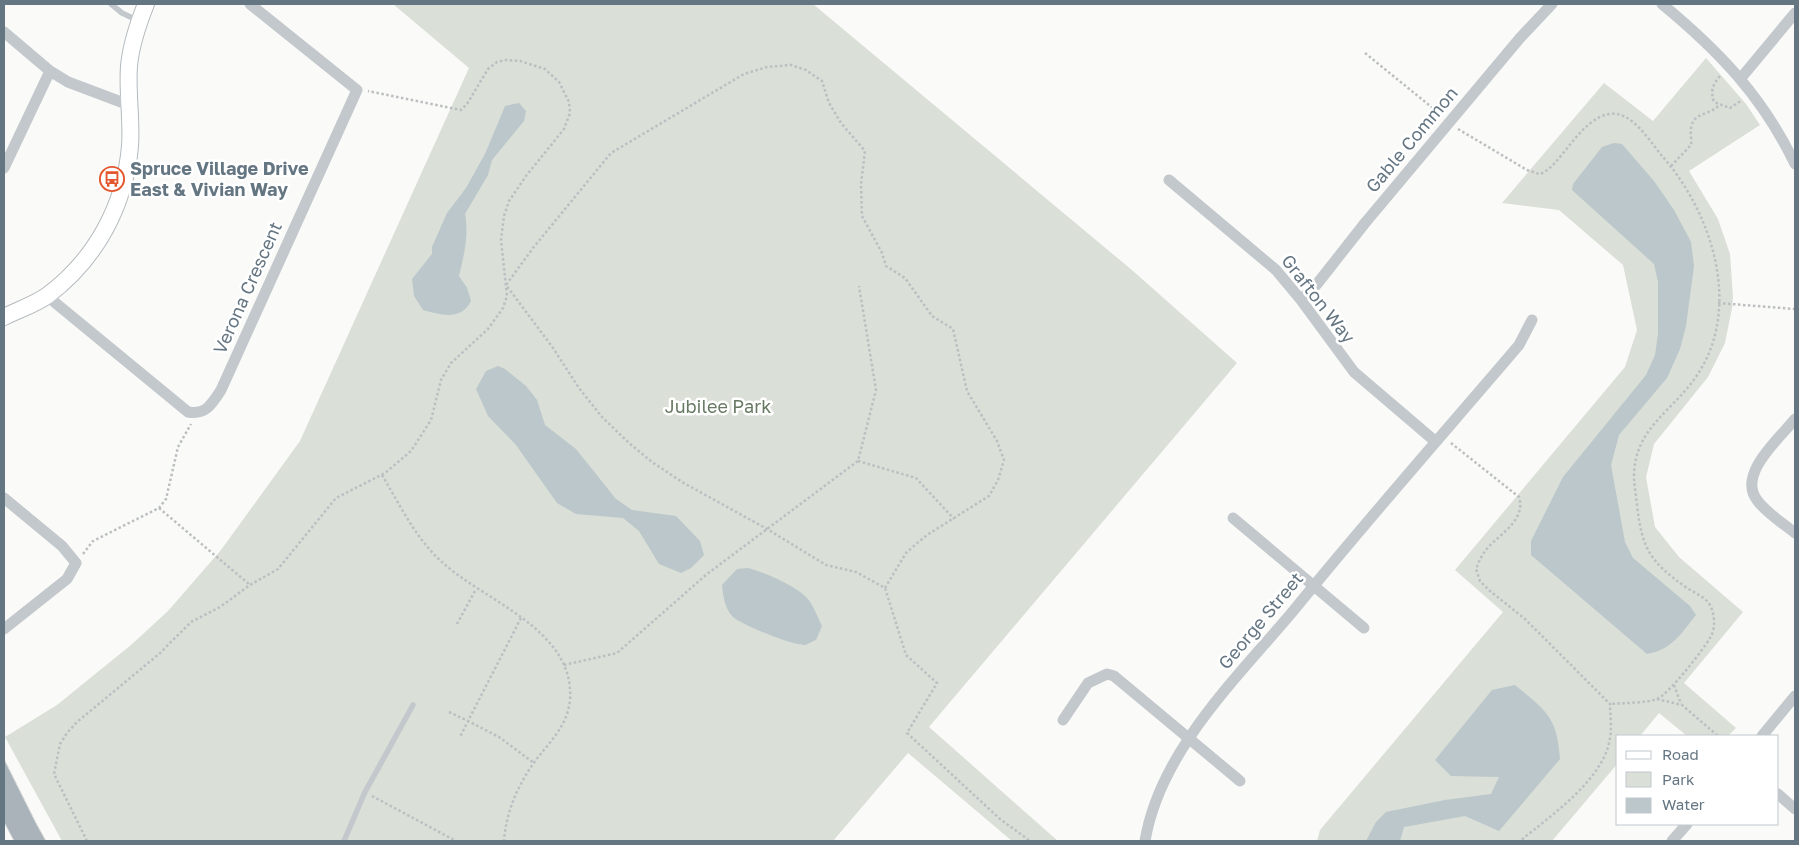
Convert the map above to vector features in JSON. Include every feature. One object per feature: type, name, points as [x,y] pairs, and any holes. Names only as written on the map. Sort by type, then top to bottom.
[{"type":"street","points":[[4,317],[47,296],[72,274],[114,214],[125,178],[130,145],[131,47],[146,4]]},
{"type":"street","points":[[250,4],[357,90]]},
{"type":"street","name":"Gable Common","points":[[1301,300],[1317,284],[1365,223],[1520,38],[1552,4]]},
{"type":"street","points":[[1662,4],[1692,28],[1742,78],[1773,122],[1795,164]]},
{"type":"street","points":[[1742,78],[1795,12]]},
{"type":"street","points":[[4,32],[50,70],[68,82],[129,105]]},
{"type":"street","points":[[4,168],[50,70]]},
{"type":"street","name":"Verona Crescent","points":[[198,414],[206,410],[221,390],[357,90]]},
{"type":"street","name":"Grafton Way","points":[[1169,180],[1266,261],[1301,300],[1354,372],[1436,442]]},
{"type":"street","points":[[47,296],[181,407],[188,412],[198,414]]},
{"type":"street","name":"George Street","points":[[1145,841],[1148,821],[1159,791],[1189,738],[1314,585],[1519,345],[1532,320]]},
{"type":"street","points":[[1795,419],[1756,467],[1752,491],[1757,501],[1795,533]]},
{"type":"street","points":[[4,498],[62,546],[76,563],[67,579],[4,629]]},
{"type":"street","points":[[1233,518],[1364,628]]},
{"type":"street","points":[[1063,720],[1088,683],[1107,674],[1123,681],[1240,781]]},
{"type":"street","points":[[1763,735],[1795,696]]},
{"type":"street","points":[[1779,795],[1795,809]]},
{"type":"street","points":[[1672,841],[1686,825]]},
{"type":"lane","points":[[111,4],[122,13],[139,21]]},
{"type":"lane","points":[[344,841],[364,792],[413,705]]},
{"type":"path","points":[[1365,53],[1441,115]]},
{"type":"path","points":[[86,841],[54,774],[60,744],[77,722],[137,674],[191,622],[220,607],[250,585],[270,575],[287,562],[336,498],[382,475],[411,452],[432,420],[441,380],[451,363],[497,318],[507,296],[501,240],[504,216],[509,202],[526,176],[564,130],[570,113],[565,90],[553,74],[545,69],[520,61],[506,60],[497,62],[488,69],[461,110],[357,90]]},
{"type":"path","points":[[506,285],[533,248],[611,153],[744,74],[767,67],[791,65],[806,70],[822,81],[829,103],[841,123],[865,151],[861,184],[862,216],[882,253],[886,266],[905,278],[932,316],[953,329],[965,386],[997,441],[1004,460],[998,480],[989,496],[927,535],[911,549],[885,588]]},
{"type":"path","points":[[1721,75],[1714,83],[1712,90],[1714,102],[1730,108],[1742,100]]},
{"type":"path","points":[[1671,166],[1691,145],[1691,127],[1697,117],[1714,110],[1719,105]]},
{"type":"path","points":[[1459,129],[1527,170],[1539,174],[1549,168],[1578,135],[1599,118],[1609,114],[1623,116],[1633,123],[1671,166],[1698,207],[1709,234],[1716,257],[1718,303],[1715,332],[1707,359],[1693,381],[1645,435],[1636,456],[1634,476],[1640,532],[1644,544],[1650,555],[1663,569],[1706,599],[1712,608],[1714,625],[1711,638],[1674,684],[1657,699]]},
{"type":"path","points":[[506,285],[553,348],[579,388],[602,417],[652,462],[682,482],[768,529],[826,565],[856,572],[885,588],[906,655],[937,683],[907,733],[1000,819],[1030,841]]},
{"type":"path","points":[[564,665],[618,653],[707,574],[858,461],[876,390],[859,286]]},
{"type":"path","points":[[1718,303],[1795,309]]},
{"type":"path","points":[[76,563],[93,541],[159,508],[166,499],[178,447],[198,414]]},
{"type":"path","points":[[1450,442],[1519,497],[1522,506],[1517,518],[1483,553],[1476,569],[1480,581],[1525,619],[1610,704],[1610,739],[1597,769],[1569,800],[1520,841]]},
{"type":"path","points":[[858,461],[916,478],[954,519]]},
{"type":"path","points":[[382,475],[428,548],[442,562],[476,589],[522,618],[549,639],[559,653],[564,665],[570,700],[565,720],[559,732],[534,763],[519,787],[510,809],[504,841]]},
{"type":"path","points":[[159,508],[250,585]]},
{"type":"path","points":[[457,624],[476,589]]},
{"type":"path","points":[[460,737],[522,618]]},
{"type":"path","points":[[1674,684],[1682,705]]},
{"type":"path","points":[[1610,704],[1657,699],[1682,705],[1717,735]]},
{"type":"path","points":[[449,712],[498,737],[534,763]]},
{"type":"path","points":[[364,792],[456,841]]},
{"type":"green space","name":"Jubilee Park","points":[[393,4],[813,4],[1133,271],[1237,363],[929,727],[1058,841],[1012,841],[908,753],[833,841],[62,841],[5,737],[57,705],[131,645],[168,611],[221,550],[300,441],[469,68]]},
{"type":"green space","points":[[1706,58],[1746,104],[1760,125],[1689,171],[1718,219],[1730,254],[1732,308],[1725,343],[1708,377],[1654,444],[1646,477],[1655,527],[1679,557],[1743,612],[1684,683],[1736,728],[1729,735],[1686,735],[1659,713],[1641,735],[1616,735],[1616,765],[1552,841],[1317,841],[1320,830],[1503,612],[1455,570],[1625,367],[1637,330],[1623,265],[1559,210],[1502,203],[1604,83],[1653,121]]},
{"type":"water","points":[[519,103],[526,111],[524,121],[492,160],[488,175],[465,214],[466,238],[459,276],[467,288],[471,301],[462,312],[456,314],[443,315],[423,310],[414,296],[412,279],[432,254],[432,247],[447,213],[466,188],[485,154],[505,106]]},
{"type":"water","points":[[1614,143],[1622,144],[1654,181],[1674,210],[1691,242],[1694,266],[1686,326],[1680,349],[1667,378],[1619,435],[1611,465],[1625,542],[1633,558],[1690,606],[1696,615],[1669,645],[1647,654],[1531,555],[1531,541],[1563,477],[1646,375],[1655,355],[1658,334],[1658,282],[1654,264],[1572,190],[1573,184],[1602,147]]},
{"type":"water","points":[[498,366],[505,369],[526,386],[537,400],[545,425],[576,449],[616,499],[632,510],[676,516],[700,541],[704,555],[691,568],[681,573],[659,564],[639,531],[623,518],[576,514],[557,503],[516,445],[488,416],[476,389],[486,371]]},
{"type":"water","points":[[748,568],[779,580],[802,593],[807,598],[822,626],[816,640],[805,645],[780,639],[738,621],[730,614],[726,606],[722,585],[737,569]]},
{"type":"water","points":[[1515,685],[1535,701],[1553,724],[1560,759],[1499,831],[1465,816],[1404,827],[1400,841],[1366,841],[1376,822],[1386,812],[1445,800],[1491,794],[1499,777],[1451,776],[1435,760],[1492,690]]},
{"type":"building","points":[[4,759],[46,841],[14,841],[4,822]]},
{"type":"place","name":"Spruce Village Drive East & Vivian Way","points":[[112,179]]}]
